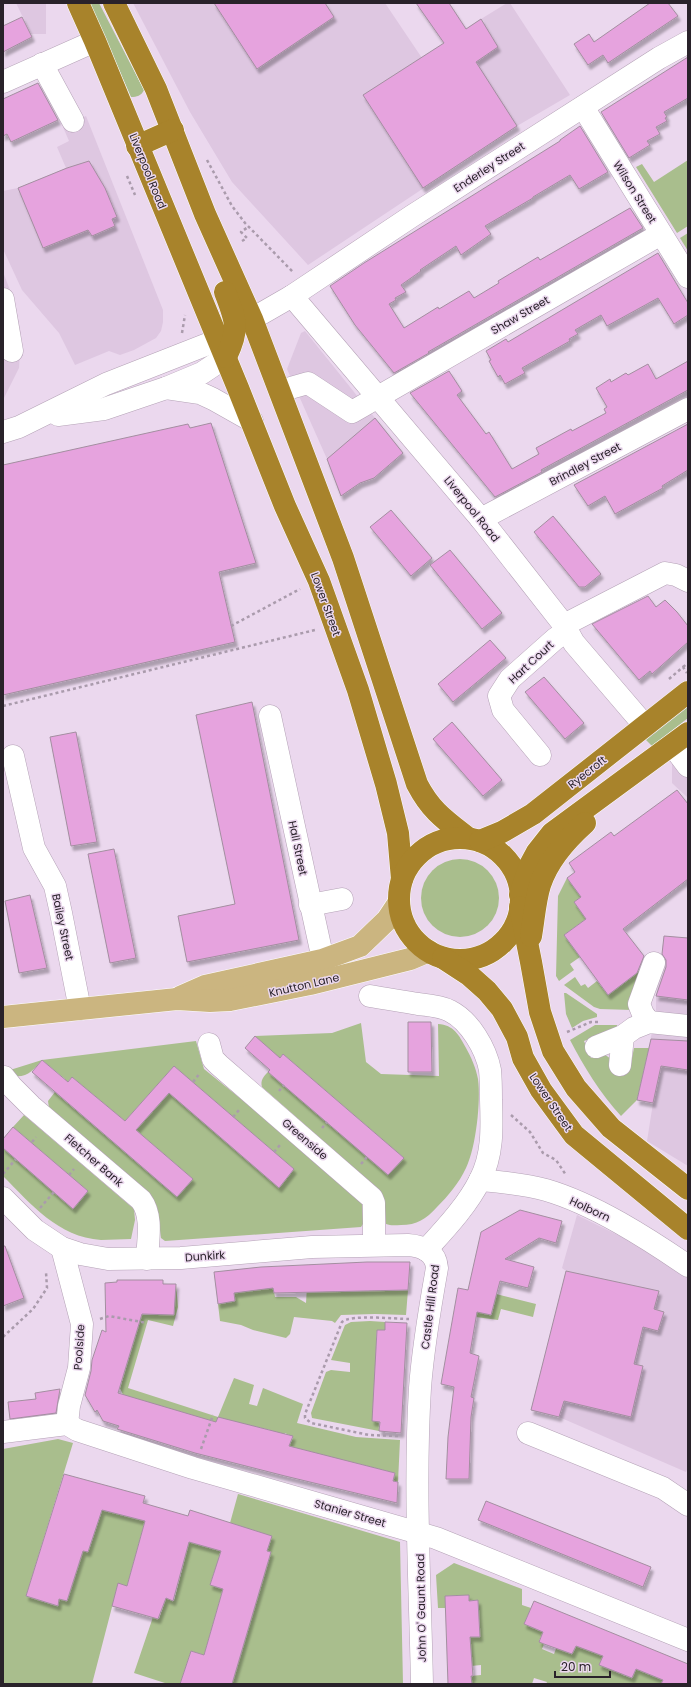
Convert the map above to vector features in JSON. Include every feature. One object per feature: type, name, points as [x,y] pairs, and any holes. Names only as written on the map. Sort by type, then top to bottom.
[{"type":"highway","name":"Liverpool Road","points":[[78,3],[138,146],[238,335]]},
{"type":"highway","points":[[114,3],[156,89],[205,214],[206,244],[235,318],[238,335],[280,392],[343,558],[417,784],[428,804],[437,814],[474,840],[496,850],[508,862],[514,872],[540,1012],[545,1031],[553,1051],[576,1088],[611,1128],[688,1189]]},
{"type":"highway","points":[[138,146],[173,130]]},
{"type":"highway","name":"Lower Street","points":[[238,335],[252,421],[285,506],[319,581],[358,690],[386,784],[398,833],[402,879]]},
{"type":"highway","name":"Ryecroft","points":[[474,840],[502,832],[533,814],[645,726],[685,685]]},
{"type":"highway","points":[[474,840],[444,840],[423,850],[414,858],[407,868],[399,890],[401,914],[405,925],[419,944],[434,954],[452,959],[475,957],[491,950],[505,939],[512,929],[530,865],[537,852],[552,833],[680,739]]},
{"type":"highway","points":[[529,951],[540,884],[552,860],[564,843],[598,813],[607,792]]},
{"type":"highway","name":"Lower Street","points":[[434,954],[469,975],[487,991],[502,1009],[517,1037],[523,1058],[554,1109],[574,1135],[688,1229]]},
{"type":"main road","name":"Knutton Lane","points":[[3,1017],[177,998],[210,1001],[230,1000],[286,990],[325,970],[360,946],[387,920],[399,902]]},
{"type":"main road","name":"Knutton Lane","points":[[325,970],[410,959],[434,954]]},
{"type":"street","points":[[3,82],[95,42]]},
{"type":"street","name":"Enderley Street","points":[[238,335],[292,296],[412,216],[659,58],[688,42]]},
{"type":"street","points":[[42,64],[73,121]]},
{"type":"street","name":"Wilson Street","points":[[583,107],[688,277]]},
{"type":"street","name":"Shaw Street","points":[[280,392],[308,383],[352,412],[661,234]]},
{"type":"street","name":"Liverpool Road","points":[[292,296],[481,519],[565,628],[574,643],[645,726]]},
{"type":"street","points":[[3,299],[7,357]]},
{"type":"street","points":[[3,432],[39,417],[106,384],[238,335]]},
{"type":"street","points":[[39,417],[104,409],[166,388],[202,373],[238,335]]},
{"type":"street","points":[[106,384],[115,405]]},
{"type":"street","points":[[166,388],[200,393],[213,398],[252,421]]},
{"type":"street","name":"Brindley Street","points":[[481,519],[688,409]]},
{"type":"street","points":[[565,628],[594,608],[665,573],[676,575],[688,581]]},
{"type":"street","name":"Hart Court","points":[[540,755],[504,710],[499,696],[510,679],[555,639],[565,628]]},
{"type":"street","name":"Hall Street","points":[[270,716],[325,970]]},
{"type":"street","points":[[680,739],[688,766]]},
{"type":"street","name":"Bailey Street","points":[[13,756],[34,848],[54,886],[61,913],[80,1009]]},
{"type":"street","points":[[310,905],[342,899]]},
{"type":"street","points":[[649,1022],[643,1014],[639,1004],[654,963]]},
{"type":"street","name":"Castle Hill Road","points":[[370,996],[450,1010],[463,1019],[475,1036],[484,1053],[490,1070],[492,1133],[490,1150],[480,1180],[457,1213],[426,1250],[433,1254],[436,1260],[437,1268],[428,1321],[420,1386],[418,1437],[419,1533]]},
{"type":"street","points":[[596,1047],[624,1036],[634,1028],[649,1022],[688,1026]]},
{"type":"street","points":[[620,1065],[624,1036]]},
{"type":"street","name":"Greenside","points":[[209,1044],[213,1059],[219,1065],[372,1198],[374,1203],[374,1245]]},
{"type":"street","name":"Fletcher Bank","points":[[4,1077],[32,1106],[141,1200],[149,1215],[147,1259]]},
{"type":"street","name":"Holborn","points":[[480,1180],[510,1183],[547,1190],[586,1206],[644,1237],[688,1266]]},
{"type":"street","name":"Dunkirk","points":[[3,1198],[41,1236],[62,1248],[80,1254],[108,1259],[207,1256],[312,1247],[374,1245],[413,1245],[426,1250]]},
{"type":"street","name":"Poolside","points":[[62,1248],[82,1324],[79,1368],[69,1406],[67,1424]]},
{"type":"street","points":[[3,1432],[67,1424]]},
{"type":"street","name":"Stanier Street","points":[[67,1424],[77,1430],[193,1468],[419,1533],[688,1640]]},
{"type":"street","points":[[528,1433],[664,1488],[688,1505]]},
{"type":"street","name":"John O' Gaunt Road","points":[[419,1533],[422,1684]]},
{"type":"path","points":[[204,155],[232,206],[248,227],[294,273]]},
{"type":"path","points":[[242,241],[247,238],[241,232],[248,227]]},
{"type":"path","points":[[231,626],[304,588]]},
{"type":"path","points":[[3,706],[320,628]]},
{"type":"path","points":[[665,683],[688,663]]},
{"type":"path","points":[[683,667],[688,673],[685,685]]},
{"type":"path","points":[[508,1113],[530,1132],[543,1153],[556,1160],[569,1178]]},
{"type":"path","points":[[3,1174],[16,1159]]},
{"type":"path","points":[[3,1337],[33,1309],[47,1288],[46,1265],[41,1236]]},
{"type":"path","points":[[82,1324],[109,1316],[147,1323]]},
{"type":"path","points":[[418,1437],[369,1435],[311,1423],[305,1418],[305,1414],[340,1324],[345,1319],[374,1318],[428,1321]]},
{"type":"path","points":[[193,1468],[213,1415]]},
{"type":"shaded area","points":[[16,3],[46,3],[46,34],[31,34]]},
{"type":"shaded area","points":[[133,3],[385,3],[422,58],[481,19],[507,3],[510,3],[570,95],[517,126],[308,265],[232,182],[190,112]]},
{"type":"shaded area","points":[[86,116],[163,310],[163,322],[161,331],[156,338],[134,350],[120,355],[109,351],[75,365],[59,333],[22,290],[3,249],[3,191],[18,188],[66,168],[57,147],[69,141],[63,127]]},
{"type":"shaded area","points":[[3,272],[15,303],[21,334],[19,368],[3,400]]},
{"type":"shaded area","points":[[305,331],[403,453],[374,478],[360,483],[341,496],[327,459],[287,369],[301,333]]},
{"type":"shaded area","points":[[688,733],[688,798],[672,783],[672,745]]},
{"type":"shaded area","points":[[664,936],[688,938],[688,1166],[647,1141],[653,1103],[637,1100],[656,1014],[656,996]]},
{"type":"shaded area","points":[[577,1215],[630,1241],[688,1275],[688,1467],[686,1472],[559,1417],[531,1410],[566,1271],[562,1268]]},
{"type":"green space","points":[[90,3],[99,3],[144,90],[139,96],[131,97]]},
{"type":"green space","points":[[688,160],[688,226],[677,233],[636,167],[642,164],[654,182]]},
{"type":"green space","points":[[688,233],[688,251],[680,238]]},
{"type":"green space","points":[[688,707],[688,718],[652,746],[646,740]]},
{"type":"green space","points":[[460,859],[475,862],[488,870],[496,883],[499,898],[496,913],[488,926],[475,934],[460,937],[445,934],[432,926],[424,913],[421,898],[424,883],[432,870],[445,862]]},
{"type":"green space","points":[[567,878],[581,897],[574,902],[586,919],[564,935],[580,957],[570,964],[574,970],[559,981],[556,976],[558,896]]},
{"type":"green space","points":[[649,963],[632,1010],[600,1009],[594,1007],[564,985],[575,977],[581,986],[585,984],[588,988],[597,981],[608,995]]},
{"type":"green space","points":[[564,993],[597,1014],[597,1017],[583,1021],[572,1028],[566,1014]]},
{"type":"green space","points":[[361,1023],[366,1062],[381,1074],[439,1076],[438,1024],[448,1026],[458,1035],[470,1055],[475,1067],[478,1079],[479,1099],[477,1124],[470,1159],[460,1179],[445,1198],[425,1218],[412,1224],[386,1224],[385,1207],[379,1194],[370,1182],[262,1087],[262,1080],[268,1072],[388,1174],[404,1158],[283,1054],[270,1070],[276,1055],[255,1036],[332,1033]]},
{"type":"green space","points":[[595,1025],[617,1025],[617,1029],[584,1041],[591,1058],[604,1054],[611,1059],[613,1066],[630,1068],[634,1048],[649,1048],[637,1100],[621,1116],[593,1080],[570,1040]]},
{"type":"green space","points":[[196,1041],[204,1069],[246,1103],[362,1203],[363,1224],[361,1227],[165,1241],[161,1238],[157,1207],[152,1198],[49,1108],[48,1101],[65,1079],[42,1060]],"holes":[[[174,1066],[294,1169],[279,1188],[169,1093],[136,1130],[193,1179],[177,1197],[57,1094],[72,1077],[125,1121]]]},
{"type":"green space","points":[[42,1060],[36,1067],[23,1076],[13,1076],[10,1070]]},
{"type":"green space","points":[[24,1115],[134,1209],[135,1220],[131,1239],[101,1240],[86,1238],[71,1233],[58,1226],[35,1208],[3,1176],[3,1148],[73,1209],[88,1191],[13,1127]]},
{"type":"green space","points":[[176,1284],[178,1307],[173,1326],[148,1320],[128,1388],[218,1417],[202,1454],[123,1395],[120,1388],[138,1327],[108,1317],[109,1314],[174,1315]]},
{"type":"green space","points":[[369,1284],[380,1284],[380,1291],[408,1290],[406,1315],[341,1315],[335,1323],[332,1321],[294,1317],[290,1334],[286,1338],[253,1330],[241,1325],[220,1321],[218,1304],[226,1303],[225,1293],[229,1302],[235,1301],[234,1292],[273,1287],[275,1297],[296,1297],[306,1303],[307,1286],[312,1292],[324,1291],[334,1285],[335,1292],[346,1292],[346,1285],[358,1291],[369,1291]]},
{"type":"green space","points":[[480,1290],[536,1304],[533,1317],[501,1309],[498,1320],[476,1317],[477,1312],[491,1315],[495,1301]]},
{"type":"green space","points":[[351,1322],[385,1322],[385,1330],[377,1330],[376,1340],[379,1431],[312,1418],[311,1413],[326,1372],[331,1370],[350,1372],[350,1363],[331,1360],[345,1325]]},
{"type":"green space","points":[[234,1378],[254,1385],[249,1404],[257,1406],[263,1388],[303,1404],[297,1423],[356,1437],[400,1440],[398,1482],[393,1481],[395,1473],[359,1464],[286,1454],[293,1437],[285,1433],[278,1450],[270,1430],[232,1421],[219,1435],[225,1419],[218,1417]]},
{"type":"green space","points":[[58,1439],[73,1443],[26,1596],[57,1606],[59,1599],[67,1601],[83,1551],[88,1552],[102,1510],[145,1521],[127,1586],[118,1584],[92,1684],[3,1684],[3,1449]]},
{"type":"green space","points":[[238,1494],[400,1542],[403,1684],[232,1684],[271,1552],[267,1551],[271,1536],[230,1523]]},
{"type":"green space","points":[[189,1542],[221,1551],[210,1585],[223,1589],[204,1655],[191,1651],[180,1684],[168,1684],[134,1673],[153,1617],[159,1619],[166,1598],[174,1601]]},
{"type":"green space","points":[[454,1563],[522,1589],[522,1605],[531,1608],[524,1624],[543,1632],[539,1641],[544,1644],[542,1649],[554,1654],[560,1638],[568,1642],[564,1651],[572,1654],[577,1645],[603,1656],[599,1665],[609,1669],[613,1659],[627,1665],[623,1675],[632,1678],[636,1669],[663,1680],[661,1684],[546,1684],[547,1682],[534,1678],[532,1684],[472,1684],[471,1676],[481,1675],[481,1665],[471,1666],[470,1637],[480,1637],[478,1600],[469,1601],[468,1595],[445,1596],[445,1608],[438,1608],[436,1575]]},
{"type":"building","points":[[214,3],[325,3],[334,17],[257,69]]},
{"type":"building","points":[[416,3],[449,3],[466,29],[481,19],[498,47],[476,62],[517,126],[423,188],[363,95],[444,43]]},
{"type":"building","points":[[650,3],[668,3],[678,16],[608,63],[603,55],[588,65],[574,44],[589,34],[594,42]]},
{"type":"building","points":[[22,17],[32,37],[3,52],[3,26]]},
{"type":"building","points":[[688,57],[688,98],[664,112],[667,117],[665,118],[667,121],[656,127],[660,134],[647,141],[650,145],[629,158],[601,112]]},
{"type":"building","points":[[38,83],[58,120],[11,142],[7,134],[3,136],[3,99]]},
{"type":"building","points":[[580,126],[608,172],[579,189],[570,175],[533,197],[485,226],[491,234],[461,255],[456,246],[420,270],[421,271],[401,285],[406,292],[395,298],[396,300],[389,304],[404,328],[438,307],[439,309],[469,291],[474,298],[499,283],[498,281],[538,257],[540,260],[630,208],[643,228],[394,373],[355,325],[330,286],[364,263],[560,141]]},
{"type":"building","points":[[89,161],[105,188],[117,217],[112,219],[115,226],[92,236],[88,230],[43,248],[18,188],[67,168]]},
{"type":"building","points":[[658,253],[688,303],[688,315],[674,324],[658,298],[607,326],[601,315],[575,330],[578,334],[569,339],[570,341],[522,368],[525,373],[505,384],[500,375],[498,377],[489,361],[491,360],[486,351],[506,339],[508,342]]},
{"type":"building","points":[[688,361],[688,390],[541,470],[542,472],[495,497],[410,393],[449,371],[462,391],[457,395],[486,434],[489,432],[512,469],[539,454],[536,448],[571,429],[572,431],[606,413],[604,409],[607,407],[596,388],[610,379],[611,382],[626,373],[628,375],[648,364],[656,379]]},
{"type":"building","points":[[375,418],[403,453],[374,478],[360,483],[341,496],[327,459]]},
{"type":"building","points":[[211,423],[256,563],[219,572],[235,642],[3,695],[3,465],[188,424],[190,428]]},
{"type":"building","points":[[688,424],[688,470],[662,486],[663,488],[615,514],[605,496],[588,506],[574,485]]},
{"type":"building","points":[[391,510],[432,558],[411,576],[370,527]]},
{"type":"building","points":[[553,516],[601,574],[585,587],[579,587],[534,532]]},
{"type":"building","points":[[450,550],[502,613],[482,629],[430,565]]},
{"type":"building","points":[[648,596],[656,607],[665,600],[677,612],[688,626],[688,642],[652,674],[650,671],[639,680],[592,624]]},
{"type":"building","points":[[490,640],[506,658],[453,702],[438,684]]},
{"type":"building","points":[[544,677],[584,723],[565,739],[525,692]]},
{"type":"building","points":[[252,702],[299,940],[187,962],[178,916],[235,904],[196,715]]},
{"type":"building","points":[[452,722],[502,780],[483,796],[433,739]]},
{"type":"building","points":[[76,732],[97,842],[71,846],[50,737]]},
{"type":"building","points":[[677,790],[688,804],[688,879],[623,929],[644,956],[637,973],[608,995],[564,935],[586,919],[574,902],[581,897],[567,878],[575,872],[569,863],[611,832],[614,836]]},
{"type":"building","points":[[114,849],[136,958],[110,963],[88,854]]},
{"type":"building","points":[[30,895],[47,968],[19,973],[5,901]]},
{"type":"building","points":[[664,936],[688,938],[688,1000],[656,996],[666,967],[666,960],[662,954]]},
{"type":"building","points":[[408,1022],[431,1022],[432,1072],[408,1072]]},
{"type":"building","points":[[255,1036],[280,1058],[283,1054],[404,1158],[388,1175],[268,1072],[270,1070],[245,1048]]},
{"type":"building","points":[[651,1039],[688,1041],[688,1070],[661,1066],[653,1103],[637,1100]]},
{"type":"building","points":[[42,1060],[68,1082],[72,1077],[125,1121],[174,1066],[294,1169],[279,1188],[169,1093],[136,1130],[193,1179],[177,1197],[32,1072]]},
{"type":"building","points":[[13,1127],[88,1191],[73,1209],[3,1148],[3,1139]]},
{"type":"building","points":[[520,1210],[562,1221],[556,1243],[539,1238],[505,1259],[534,1267],[528,1288],[500,1281],[491,1315],[477,1312],[470,1353],[479,1356],[471,1397],[474,1398],[471,1417],[469,1479],[446,1479],[448,1437],[454,1387],[441,1384],[458,1288],[468,1290],[481,1232]]},
{"type":"building","points":[[3,1246],[5,1246],[24,1298],[3,1306]]},
{"type":"building","points":[[367,1262],[410,1262],[408,1290],[274,1293],[273,1288],[234,1293],[235,1301],[218,1304],[214,1272],[261,1267]]},
{"type":"building","points":[[566,1271],[659,1291],[654,1309],[664,1312],[658,1331],[643,1327],[634,1364],[643,1366],[631,1417],[564,1401],[559,1417],[531,1410]]},
{"type":"building","points":[[117,1280],[163,1280],[163,1284],[176,1284],[174,1315],[142,1314],[118,1393],[216,1422],[218,1417],[293,1436],[289,1446],[395,1473],[393,1481],[398,1482],[397,1503],[195,1453],[117,1429],[119,1426],[103,1421],[97,1410],[95,1412],[85,1395],[92,1360],[102,1330],[106,1332],[105,1283],[117,1282]]},
{"type":"building","points":[[385,1322],[407,1323],[401,1433],[379,1431],[380,1422],[372,1421],[377,1330],[385,1330]]},
{"type":"building","points":[[60,1389],[56,1413],[10,1419],[8,1402],[36,1399],[35,1393]]},
{"type":"building","points":[[64,1474],[145,1496],[143,1503],[188,1516],[190,1510],[272,1536],[267,1551],[271,1552],[232,1684],[180,1684],[191,1651],[204,1655],[223,1589],[210,1585],[221,1551],[189,1542],[173,1601],[166,1598],[158,1619],[112,1606],[118,1583],[127,1586],[145,1521],[102,1510],[88,1552],[83,1551],[67,1601],[59,1599],[58,1606],[26,1596]]},
{"type":"building","points":[[486,1501],[651,1567],[643,1587],[478,1520]]},
{"type":"building","points":[[469,1595],[469,1601],[478,1600],[480,1637],[470,1637],[473,1676],[471,1676],[472,1684],[448,1684],[445,1596]]},
{"type":"building","points":[[534,1601],[688,1664],[688,1684],[661,1684],[663,1680],[636,1669],[632,1678],[599,1665],[603,1656],[576,1646],[572,1654],[539,1642],[543,1632],[524,1624]]}]
